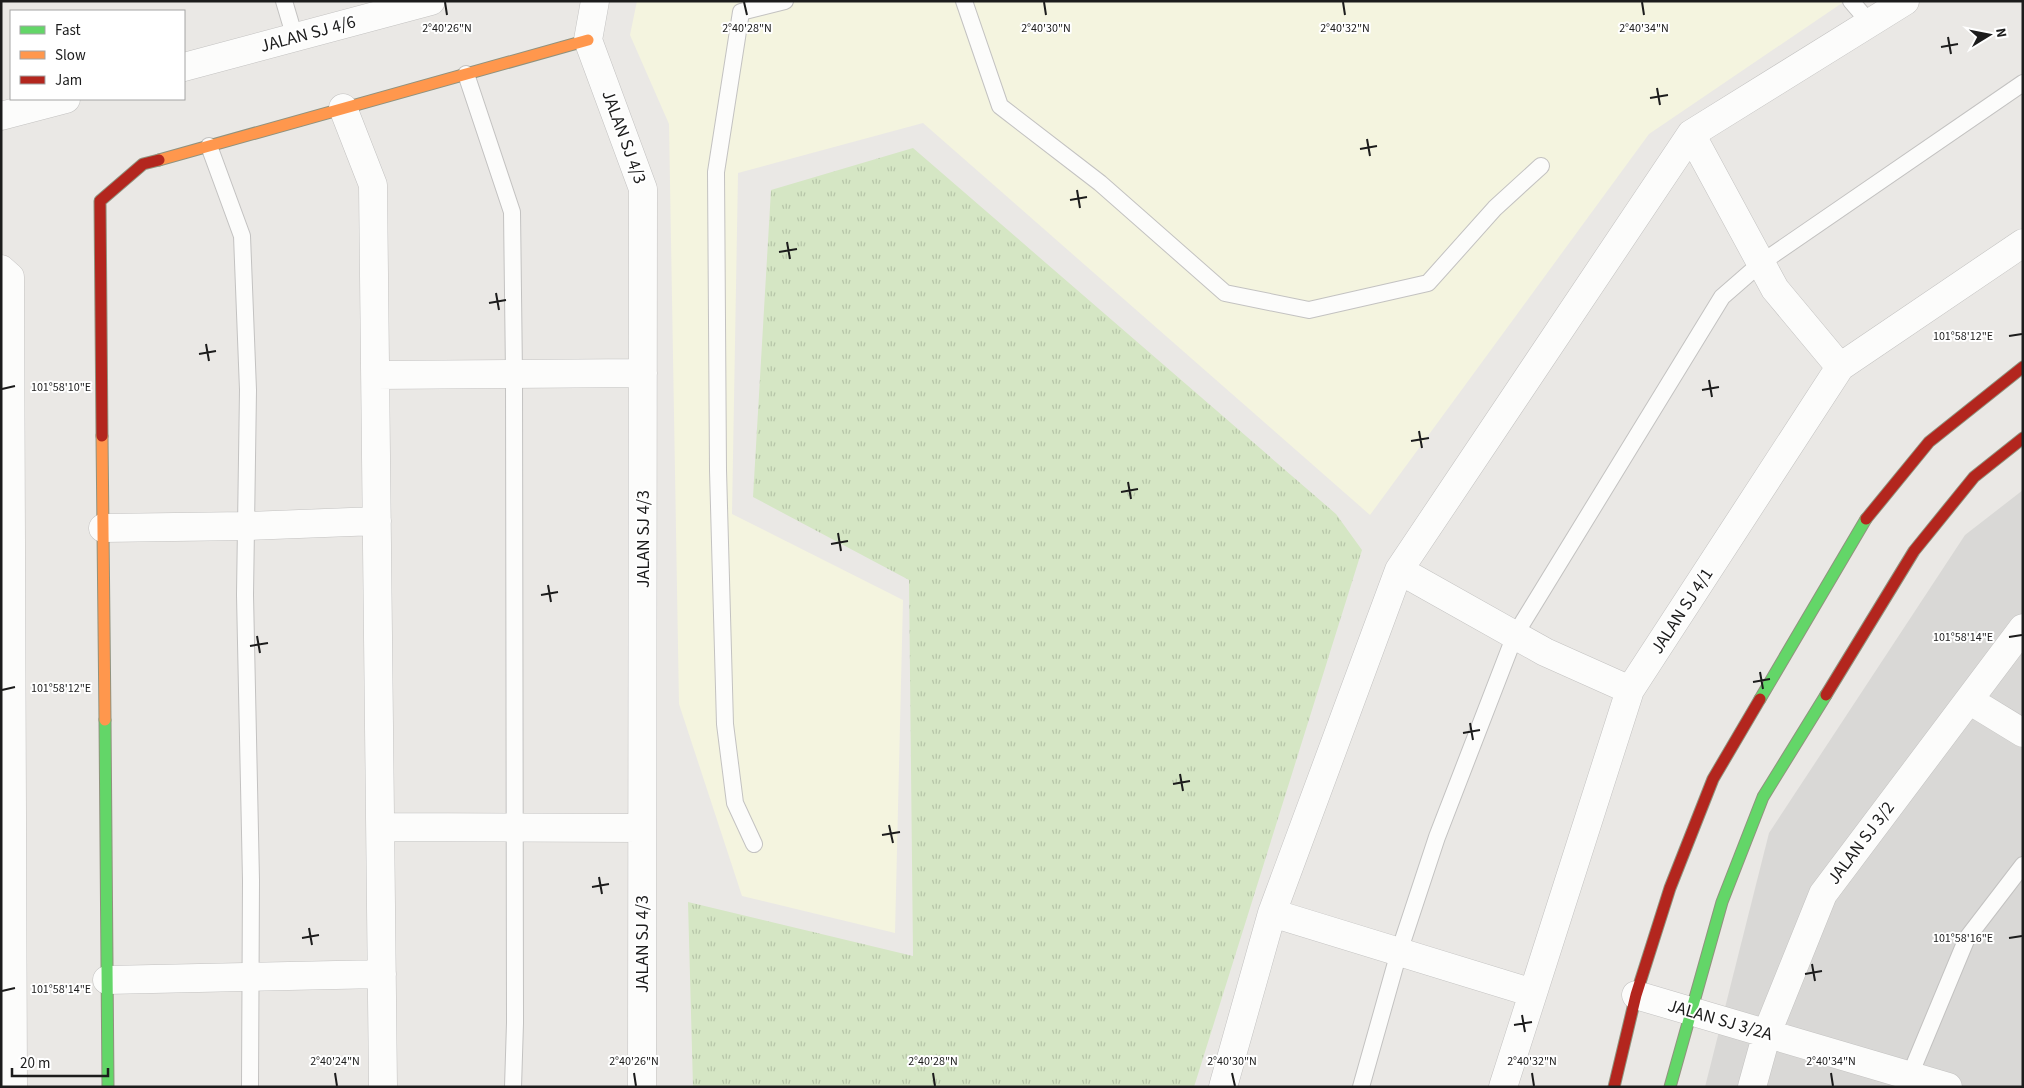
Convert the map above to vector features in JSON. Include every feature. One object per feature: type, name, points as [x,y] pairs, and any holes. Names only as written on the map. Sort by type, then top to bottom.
[{"type":"street","name":"JALAN SJ 4/6","points":[[185,67],[431,1]]},
{"type":"street","points":[[108,1087],[100,201],[143,164],[588,40],[595,1]]},
{"type":"street","points":[[1222,1087],[1272,913],[1399,570],[1691,134],[1905,1]]},
{"type":"street","name":"JALAN SJ 4/3","points":[[588,40],[643,189],[642,1087]]},
{"type":"street","points":[[1,116],[62,100]]},
{"type":"street","points":[[343,108],[373,185],[384,1087]]},
{"type":"street","points":[[1691,134],[1775,289],[1840,367]]},
{"type":"street","name":"JALAN SJ 4/1","points":[[1503,1087],[1630,690],[1840,367],[2023,243]]},
{"type":"street","points":[[5,273],[6,705],[12,1087]]},
{"type":"street","points":[[1614,1087],[1636,996],[1670,888],[1713,779],[1868,516],[1929,442],[2023,367]]},
{"type":"street","points":[[376,375],[643,373]]},
{"type":"street","points":[[1670,1087],[1722,902],[1763,798],[1914,551],[1974,477],[2023,438]]},
{"type":"street","points":[[103,528],[246,526],[377,521]]},
{"type":"street","points":[[1399,570],[1545,652],[1630,690]]},
{"type":"street","name":"JALAN SJ 3/2","points":[[1752,1087],[1767,1033],[1823,894],[2023,628]]},
{"type":"street","points":[[1969,700],[2023,733]]},
{"type":"street","points":[[381,827],[642,828]]},
{"type":"street","points":[[1272,913],[1533,993]]},
{"type":"street","points":[[107,980],[382,974]]},
{"type":"street","name":"JALAN SJ 3/2A","points":[[1636,996],[1948,1087]]},
{"type":"lane","points":[[284,1],[295,38]]},
{"type":"lane","points":[[754,844],[735,803],[725,724],[718,470],[716,172],[741,12],[785,1]]},
{"type":"lane","points":[[964,1],[1000,106],[1100,183],[1225,293],[1309,310],[1428,283],[1495,208],[1541,166]]},
{"type":"lane","points":[[1851,1],[1869,22]]},
{"type":"lane","points":[[466,74],[512,212],[515,1024],[513,1087]]},
{"type":"lane","points":[[1361,1087],[1399,952],[1437,836],[1515,635],[1722,297],[1761,263],[2023,83]]},
{"type":"lane","points":[[209,146],[242,236],[248,390],[245,596],[251,880],[250,1087]]},
{"type":"lane","points":[[1910,1076],[1967,938],[2023,865]]},
{"type":"shaded area","points":[[637,1],[1845,1],[1649,134],[1370,515],[923,123],[738,173],[732,514],[903,600],[895,933],[742,896],[679,704],[669,124],[630,35]]},
{"type":"shaded area","points":[[2023,490],[2023,1087],[1705,1087],[1769,833],[1965,535]]},
{"type":"green space","points":[[913,148],[1336,514],[1362,550],[1194,1087],[693,1087],[688,902],[913,956],[909,580],[753,497],[771,190]]},
{"type":"traffic: fast","points":[[1760,699],[1866,519]]},
{"type":"traffic: fast","points":[[1670,1087],[1722,902],[1763,797],[1826,695]]},
{"type":"traffic: fast","points":[[105,720],[108,1087]]},
{"type":"traffic: slow","points":[[159,160],[588,40]]},
{"type":"traffic: slow","points":[[102,436],[105,720]]},
{"type":"traffic: jam","points":[[102,436],[100,201],[143,164],[159,160]]},
{"type":"traffic: jam","points":[[1866,519],[1929,442],[2023,367]]},
{"type":"traffic: jam","points":[[1826,695],[1914,551],[1974,477],[2023,438]]},
{"type":"traffic: jam","points":[[1614,1087],[1636,995],[1670,888],[1713,779],[1760,699]]}]
